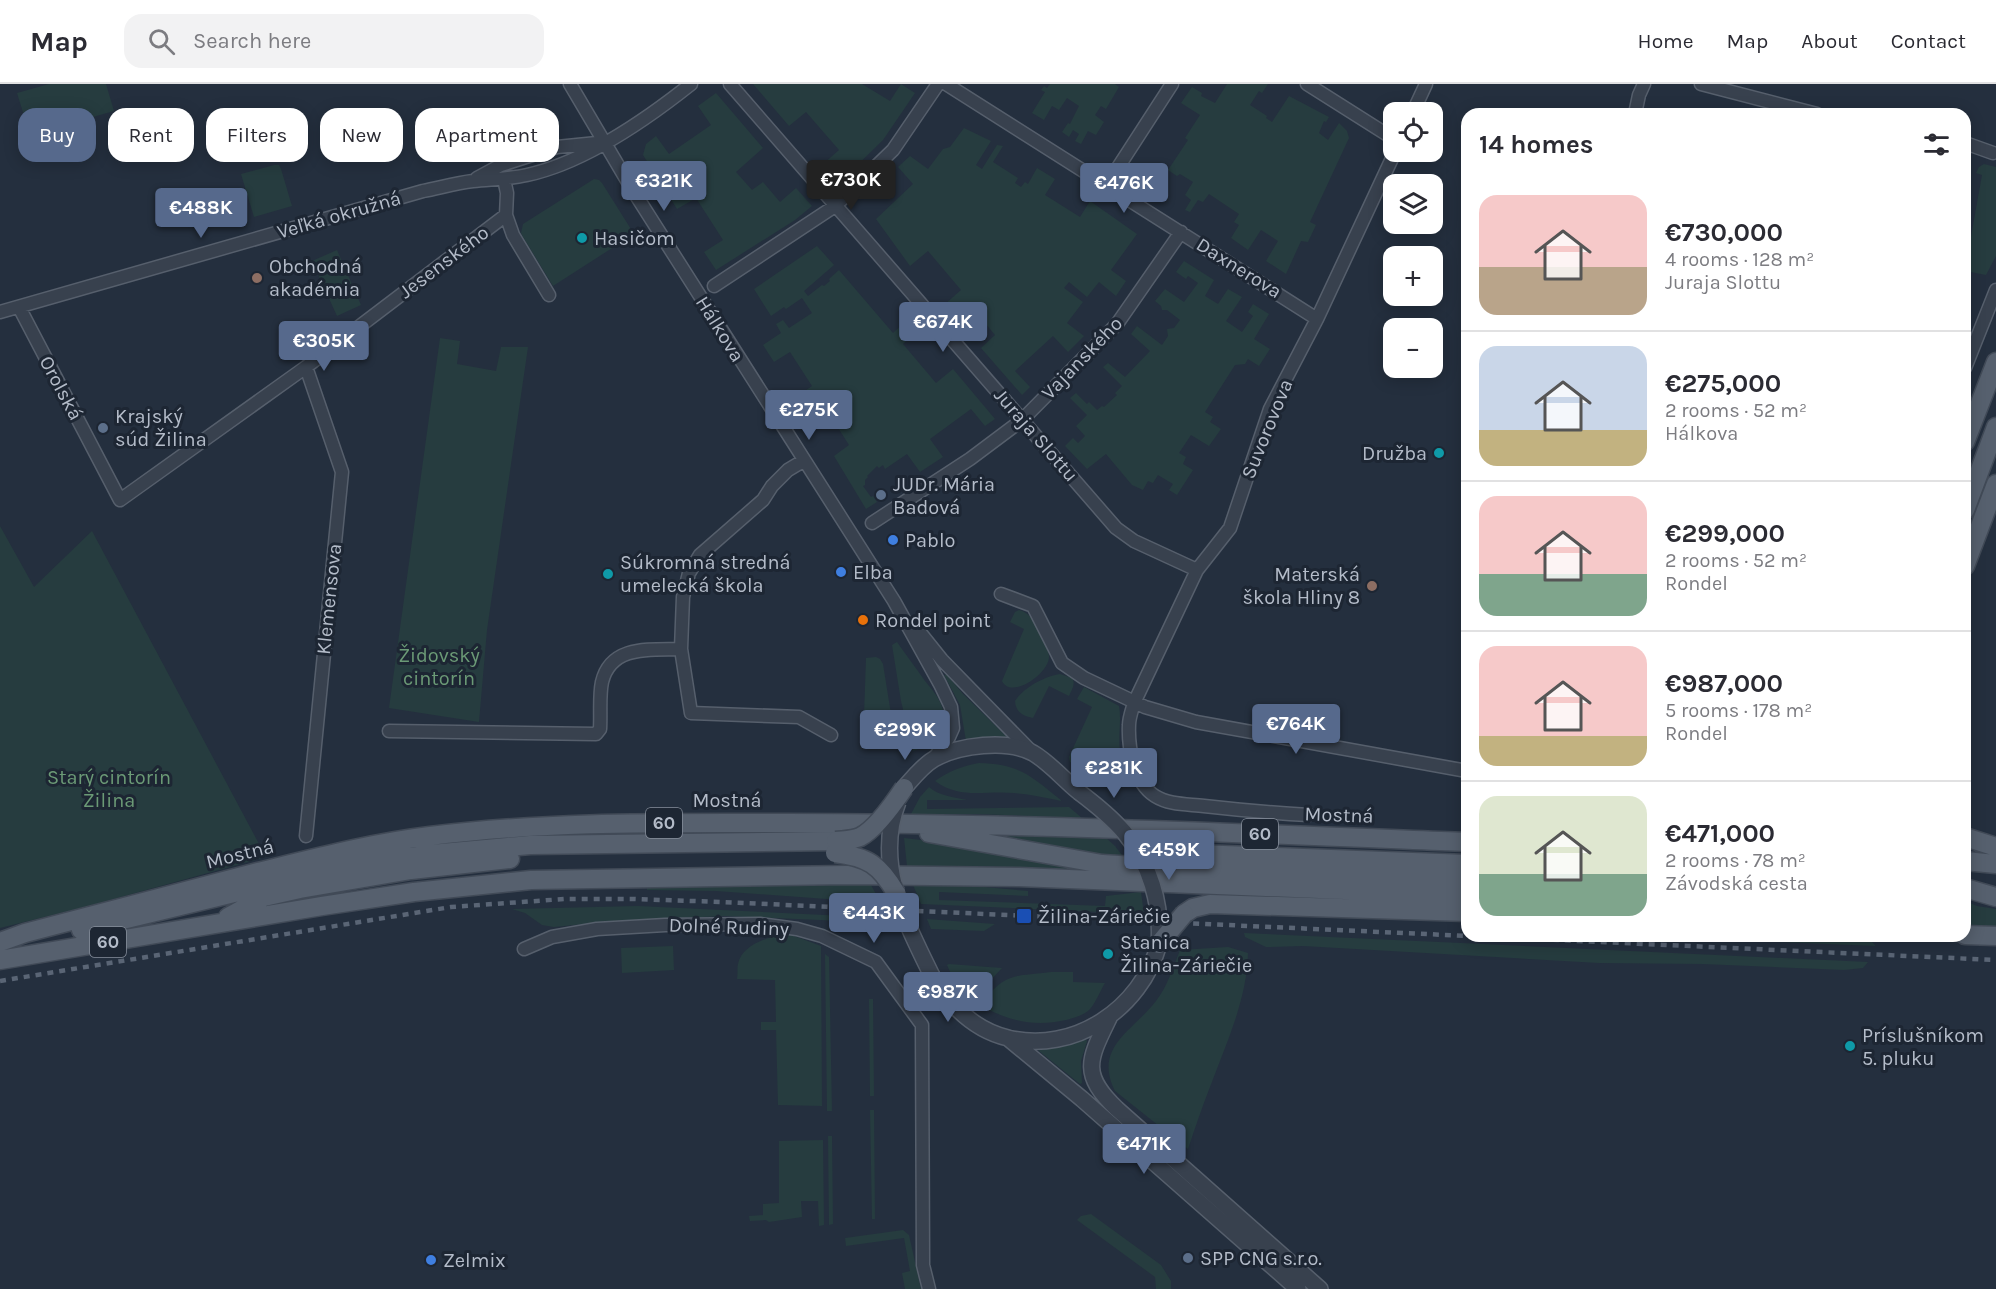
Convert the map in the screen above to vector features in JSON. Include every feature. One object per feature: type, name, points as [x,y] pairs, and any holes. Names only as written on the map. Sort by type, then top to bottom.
[{"type":"main road","points":[[1971,427],[1996,362]]},
{"type":"main road","points":[[1971,494],[1996,427]]},
{"type":"main road","points":[[1971,550],[1996,484]]},
{"type":"main road","points":[[216,924],[264,897],[411,870],[531,857],[778,848],[836,841],[861,836],[871,828],[904,788]]},
{"type":"main road","name":"Mostná","points":[[1,948],[25,933],[305,860],[427,836],[529,827],[629,823],[1054,826],[1461,842]]},
{"type":"main road","points":[[855,823],[940,834],[1102,864],[1268,874],[1461,880]]},
{"type":"main road","points":[[1125,832],[1179,851],[1196,854],[1461,864]]},
{"type":"main road","points":[[1971,839],[1996,847]]},
{"type":"main road","points":[[1,948],[309,875],[431,854],[530,845],[778,848],[856,856],[882,871],[896,894]]},
{"type":"main road","points":[[1971,862],[1996,864]]},
{"type":"main road","name":"60","points":[[1,948],[216,924],[426,891],[531,880],[847,875],[1019,877],[1461,897]]},
{"type":"main road","points":[[1971,891],[1996,897]]},
{"type":"main road","points":[[1405,911],[1461,898]]},
{"type":"main road","points":[[1159,945],[1181,917],[1193,908],[1210,904],[1461,912]]},
{"type":"main road","points":[[1971,934],[1996,936]]},
{"type":"street","name":"Hálkova","points":[[570,84],[632,189],[894,601],[940,684],[952,712],[952,732],[933,760]]},
{"type":"street","name":"Veľká okružná","points":[[0,312],[423,191],[472,181],[528,175],[563,164],[604,142],[670,101],[692,84]]},
{"type":"street","name":"Juraja Slottu","points":[[730,84],[1116,528],[1134,541],[1197,570]]},
{"type":"street","points":[[714,286],[835,206],[893,150],[939,84]]},
{"type":"street","name":"Daxnerova","points":[[946,84],[1317,319]]},
{"type":"street","points":[[1106,186],[1172,84]]},
{"type":"street","points":[[1307,84],[1383,131]]},
{"type":"street","points":[[1418,102],[1426,84]]},
{"type":"street","points":[[1636,108],[1644,84]]},
{"type":"street","points":[[1701,84],[1794,108]]},
{"type":"street","name":"Veľká okružná","points":[[472,181],[501,165],[557,147],[604,142]]},
{"type":"street","points":[[1971,144],[1993,153]]},
{"type":"street","name":"Suvorovova","points":[[1309,815],[1258,813],[1167,802],[1152,795],[1143,783],[1135,765],[1130,743],[1129,723],[1134,703],[1197,570],[1230,528],[1270,409],[1317,319],[1390,162]]},
{"type":"street","points":[[504,179],[507,193],[507,215],[513,235],[549,295]]},
{"type":"street","name":"Jesenského","points":[[120,500],[306,367],[507,215]]},
{"type":"street","name":"Vajanského","points":[[872,524],[970,459],[1022,420],[1117,324],[1181,232]]},
{"type":"street","points":[[1971,353],[1996,290]]},
{"type":"street","name":"Orolská","points":[[19,307],[120,500]]},
{"type":"street","name":"Klemensova","points":[[306,367],[342,472],[306,836]]},
{"type":"street","points":[[803,461],[788,470],[772,486],[763,500],[700,555],[689,573],[683,597],[681,649],[691,713],[799,717],[831,735]]},
{"type":"street","points":[[1001,594],[1033,606],[1062,663],[1084,678],[1134,703],[1197,722],[1461,770]]},
{"type":"street","name":"Hálkova","points":[[894,601],[942,660],[1034,754]]},
{"type":"street","points":[[389,730],[596,734],[600,729],[602,681],[613,660],[633,651],[681,649]]},
{"type":"street","points":[[1002,1036],[1035,1041],[1067,1037],[1109,1018],[1136,991],[1150,968],[1159,945],[1160,915],[1153,885],[1140,856],[1125,832],[1105,813],[1034,754],[1016,748],[979,746],[955,750],[933,760],[913,777],[904,788],[895,811],[888,843],[896,894],[919,949],[940,989],[960,1012],[972,1021],[1002,1036],[1082,1099],[1298,1289]]},
{"type":"street","name":"Dolné Rudiny","points":[[524,949],[552,937],[597,929],[750,924],[782,926],[822,936],[876,962],[922,1025],[924,1265],[929,1289]]},
{"type":"street","points":[[1109,1018],[1091,1060],[1092,1072],[1099,1091],[1320,1289]]},
{"type":"green space","points":[[49,84],[106,84],[113,108],[108,108],[108,113],[96,116],[96,108],[22,108],[17,93]]},
{"type":"green space","points":[[753,84],[862,84],[890,101],[901,84],[915,93],[883,140],[838,184],[822,165],[839,150],[806,112],[789,126]]},
{"type":"green space","points":[[1050,84],[1115,84],[1119,87],[1106,109],[1101,106],[1095,115],[1104,122],[1096,135],[1088,131],[1081,144],[1075,141],[1079,134],[1073,130],[1069,137],[1062,132],[1068,123],[1070,124],[1079,106],[1067,98],[1059,110],[1052,106],[1044,120],[1032,113],[1045,92],[1041,90]]},
{"type":"green space","points":[[1227,84],[1268,84],[1262,93],[1259,91],[1250,105],[1272,122],[1289,96],[1329,117],[1326,122],[1324,121],[1319,133],[1328,140],[1339,123],[1347,131],[1349,138],[1310,222],[1316,225],[1308,242],[1301,241],[1286,274],[1266,261],[1278,241],[1261,230],[1248,250],[1231,238],[1239,225],[1234,222],[1239,214],[1209,194],[1203,202],[1198,200],[1190,212],[1185,210],[1191,200],[1185,195],[1193,182],[1168,170],[1188,140],[1185,138],[1200,115],[1181,103],[1192,87],[1202,93],[1201,96],[1215,103]]},
{"type":"green space","points":[[716,93],[763,148],[736,172],[752,190],[763,182],[780,202],[796,188],[812,206],[795,220],[716,270],[704,252],[723,240],[696,198],[677,209],[643,155],[646,144],[656,136],[669,154],[711,125],[698,106]]},
{"type":"green space","points":[[964,128],[991,141],[976,165],[982,169],[997,145],[1003,146],[993,162],[1018,178],[1015,183],[1021,187],[1025,182],[1028,184],[1037,168],[1055,179],[1045,195],[1080,217],[1090,201],[1137,234],[1111,270],[1126,281],[1116,296],[1099,282],[1087,297],[1069,282],[1064,288],[1083,302],[1067,323],[1084,336],[1068,352],[1053,336],[1015,371],[1030,387],[1022,395],[981,348],[995,335],[970,305],[955,317],[944,305],[961,290],[928,251],[910,266],[876,219],[913,184],[898,167],[910,156],[928,169],[943,149],[950,147]]},
{"type":"green space","points":[[1984,164],[1996,167],[1996,256],[1986,275],[1971,272],[1971,237],[1982,175],[1976,173]]},
{"type":"green space","points":[[279,165],[281,169],[292,206],[254,217],[241,174]]},
{"type":"green space","points":[[594,179],[602,183],[634,234],[553,286],[521,233],[523,224]]},
{"type":"green space","points":[[817,246],[834,265],[804,291],[808,296],[830,281],[829,279],[839,270],[893,333],[909,318],[919,329],[903,344],[936,383],[953,369],[995,419],[985,426],[971,409],[930,439],[943,457],[920,472],[907,454],[885,469],[883,465],[879,468],[877,466],[867,476],[863,486],[877,502],[866,509],[834,456],[849,445],[828,412],[812,421],[796,397],[812,386],[790,352],[774,362],[763,345],[781,333],[776,324],[783,320],[789,328],[812,313],[802,298],[771,316],[754,289]]},
{"type":"green space","points":[[337,250],[361,305],[337,316],[312,261]]},
{"type":"green space","points":[[1184,261],[1214,280],[1205,296],[1218,304],[1228,289],[1242,297],[1226,321],[1242,332],[1253,316],[1248,312],[1253,304],[1269,314],[1254,339],[1270,349],[1259,366],[1248,359],[1245,364],[1235,365],[1205,412],[1213,417],[1210,422],[1221,429],[1209,446],[1191,435],[1179,453],[1186,457],[1183,464],[1193,470],[1177,495],[1169,490],[1173,484],[1158,475],[1153,483],[1148,481],[1143,490],[1132,485],[1106,454],[1087,469],[1065,446],[1073,438],[1078,443],[1085,436],[1076,426],[1087,415],[1070,398],[1076,393],[1097,410],[1104,407],[1117,395],[1115,393],[1122,386],[1103,367],[1108,363],[1125,377],[1150,351],[1131,334],[1137,326],[1162,345],[1168,336],[1167,329],[1174,328],[1180,320],[1167,310],[1162,310],[1155,301],[1165,289],[1184,302],[1198,283],[1176,272]]},
{"type":"green space","name":"Židovský cintorín","points":[[440,338],[460,341],[457,364],[496,371],[501,347],[528,347],[487,630],[479,722],[389,708]]},
{"type":"green space","name":"Starý cintorín Žilina","points":[[0,526],[34,587],[92,531],[266,857],[0,928]]},
{"type":"green space","points":[[1019,610],[1033,620],[1049,656],[1048,663],[1037,676],[1013,688],[1002,681],[1024,629],[1010,622],[1015,612]]},
{"type":"green space","points":[[897,642],[936,695],[943,709],[944,718],[940,732],[929,743],[913,751],[901,701],[892,645]]},
{"type":"green space","points":[[876,657],[883,664],[891,714],[864,716],[866,658]]},
{"type":"green space","points":[[1060,674],[1072,678],[1074,682],[1069,696],[1049,686],[1033,718],[1018,711],[1015,701],[1023,692],[1041,680]]},
{"type":"green space","points":[[944,675],[947,675],[1009,739],[966,741],[960,705]]},
{"type":"green space","points":[[1084,687],[1119,706],[1120,750],[1127,773],[1126,784],[1070,762],[1069,757],[1092,707],[1077,699]]},
{"type":"green space","points":[[979,763],[1005,766],[1024,773],[1062,801],[1003,792],[964,792],[945,787],[935,781],[956,769]]},
{"type":"green space","points":[[929,787],[942,794],[967,800],[927,800],[927,809],[1069,807],[1082,818],[911,814],[920,797]]},
{"type":"green space","points":[[973,833],[1105,837],[1125,859]]},
{"type":"green space","points":[[904,838],[938,842],[1086,870],[907,866]]},
{"type":"green space","points":[[826,883],[871,885],[881,903],[716,891],[647,890],[647,886]]},
{"type":"green space","points":[[913,885],[973,886],[1028,891],[1028,896],[939,892],[939,900],[1105,906],[1106,896],[1141,892],[1144,914],[921,904]]},
{"type":"green space","points":[[1971,904],[1996,909],[1996,927],[1971,926]]},
{"type":"green space","points":[[638,906],[887,918],[889,923],[725,916],[614,921],[554,927],[542,925],[525,913],[512,909]]},
{"type":"green space","points":[[927,919],[995,924],[984,931],[931,929]]},
{"type":"green space","points":[[786,933],[821,946],[822,1106],[778,1105],[776,1030],[761,1030],[761,1022],[776,1022],[775,980],[737,979],[738,964],[745,951],[758,942]]},
{"type":"green space","points":[[1244,933],[1868,962],[1863,968],[1844,970],[1702,964],[1599,963],[1303,946],[1266,947],[1245,937]]},
{"type":"green space","points":[[1779,942],[1872,942],[1876,946]]},
{"type":"green space","points":[[673,946],[674,970],[622,973],[621,948]]},
{"type":"green space","points":[[1228,947],[1248,953],[1244,988],[1235,1022],[1188,1149],[1115,1091],[1109,1063],[1112,1051],[1119,1041],[1160,996],[1180,950]]},
{"type":"green space","points":[[825,954],[829,957],[832,1111],[827,1111]]},
{"type":"green space","points":[[947,965],[1002,968],[973,999],[953,978]]},
{"type":"green space","points":[[1073,972],[1073,982],[1105,983],[1088,1011],[1066,1020],[1032,1023],[1011,1019],[980,1005],[1003,981],[1018,976]]},
{"type":"green space","points":[[869,999],[873,999],[874,1096],[870,1096]]},
{"type":"green space","points":[[1085,1039],[1087,1041],[1081,1061],[1082,1083],[1080,1084],[1039,1051],[1040,1048]]},
{"type":"green space","points":[[870,1110],[874,1110],[875,1219],[872,1219]]},
{"type":"green space","points":[[828,1136],[832,1136],[833,1224],[829,1225]]},
{"type":"green space","points":[[823,1140],[824,1225],[819,1226],[818,1201],[801,1201],[802,1217],[769,1222],[766,1220],[750,1221],[749,1216],[763,1215],[763,1204],[779,1203],[779,1141]]},
{"type":"green space","points":[[1091,1214],[1161,1265],[1171,1281],[1171,1289],[1156,1289],[1155,1277],[1077,1220],[1081,1216]]},
{"type":"green space","points":[[903,1230],[909,1235],[921,1289],[905,1289],[902,1273],[910,1271],[904,1238],[846,1246],[845,1238]]},
{"type":"railway","points":[[0,981],[451,907],[564,899],[722,902],[1461,936]]},
{"type":"railway","points":[[1601,942],[1996,960]]},
{"type":"place","name":"Hasičom","points":[[582,238]]},
{"type":"place","name":"Obchodná akadémia","points":[[257,278]]},
{"type":"place","name":"Krajský súd Žilina","points":[[103,428]]},
{"type":"place","name":"Družba","points":[[1439,453]]},
{"type":"place","name":"JUDr. Mária Badová","points":[[881,495]]},
{"type":"place","name":"Pablo","points":[[893,540]]},
{"type":"place","name":"Elba","points":[[841,572]]},
{"type":"place","name":"Súkromná stredná umelecká škola","points":[[608,574]]},
{"type":"place","name":"Materská škola Hliny 8","points":[[1372,586]]},
{"type":"place","name":"Rondel point","points":[[863,620]]},
{"type":"place","name":"Žilina-Záriečie","points":[[1024,916]]},
{"type":"place","name":"Stanica Žilina-Záriečie","points":[[1108,954]]},
{"type":"place","name":"Príslušníkom 5. pluku","points":[[1850,1046]]},
{"type":"place","name":"SPP CNG s.r.o.","points":[[1188,1258]]},
{"type":"place","name":"Zelmix","points":[[431,1260]]}]
